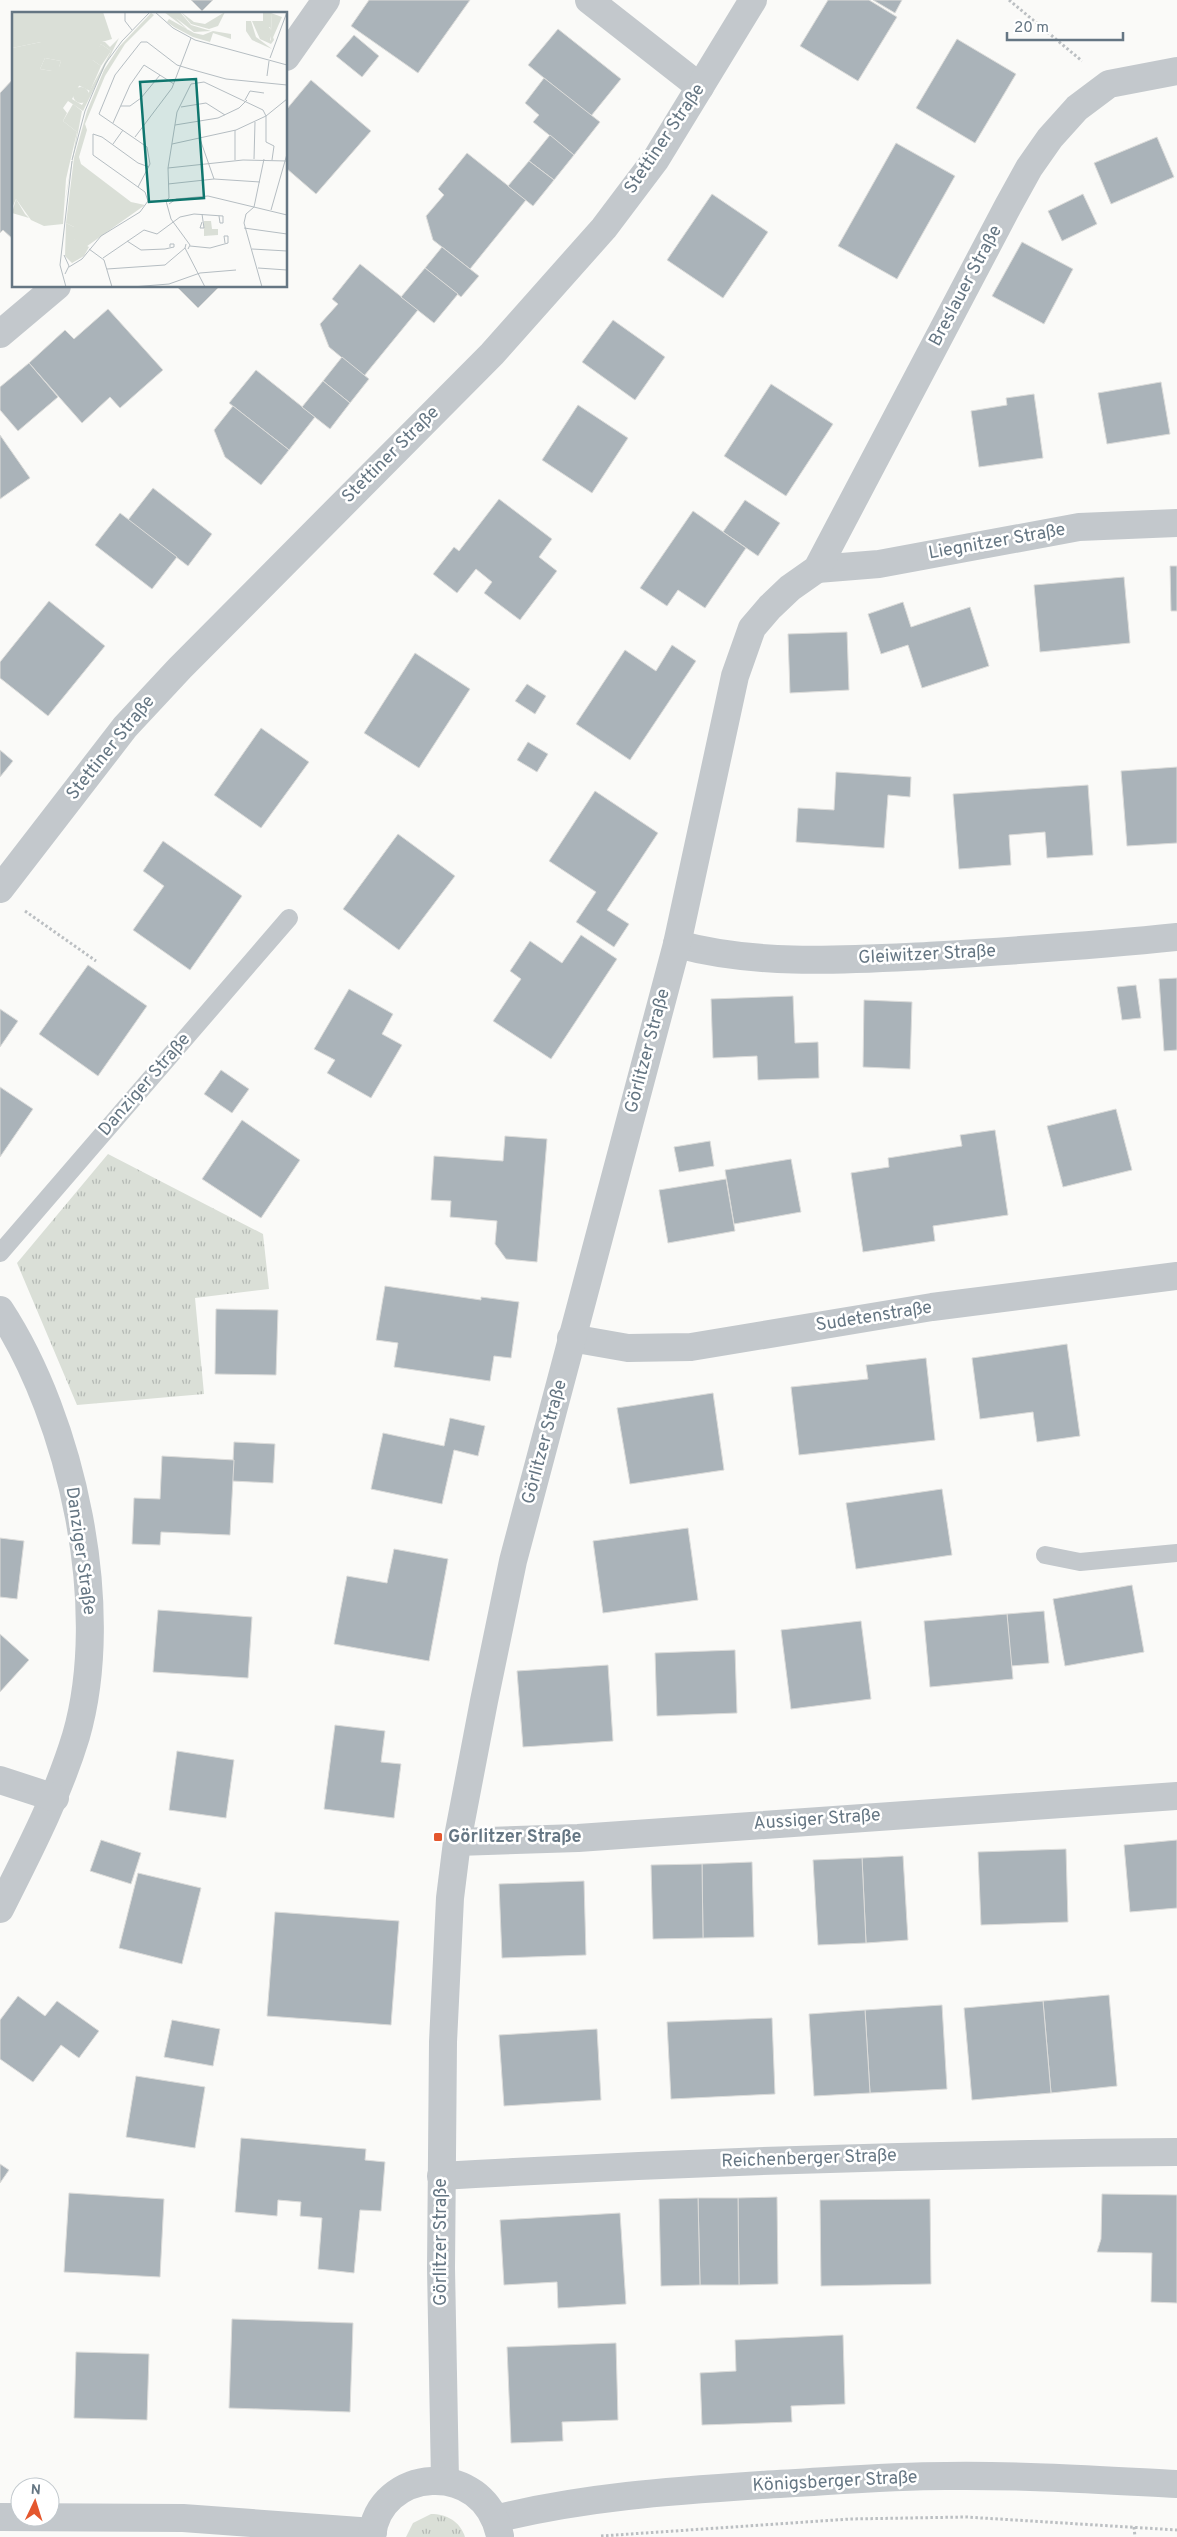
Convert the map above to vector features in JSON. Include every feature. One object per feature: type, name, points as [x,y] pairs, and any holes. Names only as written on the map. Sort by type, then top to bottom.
[{"type":"street","points":[[288,54],[326,0]]},
{"type":"street","points":[[589,0],[700,87]]},
{"type":"street","name":"Stettiner Straße","points":[[0,889],[125,727],[180,668],[492,354],[604,228],[656,159],[753,0]]},
{"type":"street","name":"Breslauer Straße","points":[[817,569],[1029,168],[1050,138],[1077,108],[1110,84],[1177,71]]},
{"type":"street","points":[[0,334],[55,288]]},
{"type":"street","name":"Liegnitzer Straße","points":[[817,569],[878,564],[1079,527],[1177,523]]},
{"type":"street","name":"Görlitzer Straße","points":[[445,2480],[441,2176],[443,2042],[450,1898],[457,1842],[513,1561],[677,944],[728,704],[742,652],[752,628],[770,607],[790,588],[817,569]]},
{"type":"street","name":"Gleiwitzer Straße","points":[[677,944],[708,952],[742,957],[814,959],[996,952],[1099,945],[1177,937]]},
{"type":"street","name":"Sudetenstraße","points":[[572,1338],[628,1348],[691,1348],[932,1307],[1176,1281]]},
{"type":"street","name":"Danziger Straße","points":[[0,1310],[37,1378],[66,1457],[82,1541],[90,1603],[89,1664],[76,1734],[56,1798],[0,1909]]},
{"type":"street","points":[[0,1780],[56,1798]]},
{"type":"street","name":"Aussiger Straße","points":[[457,1842],[578,1838],[768,1823],[1177,1796]]},
{"type":"street","name":"Reichenberger Straße","points":[[441,2176],[670,2164],[1024,2153],[1177,2152]]},
{"type":"street","name":"Königsberger Straße","points":[[0,2517],[183,2518],[373,2535],[379,2514],[391,2499],[407,2487],[425,2481],[445,2480],[472,2491],[483,2500],[498,2528],[579,2501],[670,2491],[856,2479],[946,2476],[1022,2477],[1177,2484]]},
{"type":"lane","name":"Danziger Straße","points":[[0,1253],[290,918]]},
{"type":"lane","points":[[1045,1555],[1080,1562],[1177,1553]]},
{"type":"path","points":[[1009,0],[1110,84]]},
{"type":"path","points":[[24,911],[96,961]]},
{"type":"path","points":[[593,2537],[850,2519],[966,2517],[1177,2530]]},
{"type":"path","points":[[1134,2527],[1135,2537]]},
{"type":"green space","points":[[108,1154],[263,1234],[269,1289],[195,1298],[204,1394],[77,1405],[17,1263]]},
{"type":"green space","points":[[431,2514],[442,2515],[452,2520],[460,2527],[465,2537],[406,2537],[413,2523]]},
{"type":"building","points":[[191,0],[213,0],[202,11]]},
{"type":"building","points":[[369,0],[470,0],[418,73],[351,26]]},
{"type":"building","points":[[828,0],[869,0],[897,17],[858,81],[800,46]]},
{"type":"building","points":[[873,0],[902,0],[895,13]]},
{"type":"building","points":[[558,29],[621,79],[591,116],[528,65]]},
{"type":"building","points":[[354,35],[379,56],[362,77],[336,56]]},
{"type":"building","points":[[957,39],[1016,74],[975,143],[916,108]]},
{"type":"building","points":[[544,78],[600,122],[574,155],[533,122],[539,115],[525,103]]},
{"type":"building","points":[[12,80],[12,238],[3,230],[0,233],[0,93]]},
{"type":"building","points":[[311,80],[371,131],[316,194],[288,170],[288,108]]},
{"type":"building","points":[[550,135],[574,155],[554,180],[529,161]]},
{"type":"building","points":[[1157,137],[1174,177],[1111,204],[1094,163]]},
{"type":"building","points":[[896,143],[955,176],[897,279],[838,246]]},
{"type":"building","points":[[467,153],[526,200],[470,269],[433,240],[426,216],[444,195],[438,189]]},
{"type":"building","points":[[529,161],[554,180],[533,206],[508,186]]},
{"type":"building","points":[[712,194],[768,232],[723,298],[667,260]]},
{"type":"building","points":[[1083,194],[1097,224],[1062,241],[1048,211]]},
{"type":"building","points":[[1022,242],[1073,269],[1044,324],[992,296]]},
{"type":"building","points":[[442,247],[479,276],[461,297],[425,268]]},
{"type":"building","points":[[360,264],[418,310],[364,376],[329,347],[320,324],[338,304],[332,299]]},
{"type":"building","points":[[425,268],[458,294],[434,323],[401,297]]},
{"type":"building","points":[[178,288],[218,288],[198,308]]},
{"type":"building","points":[[108,309],[163,370],[120,408],[110,397],[82,423],[29,363],[65,330],[74,339]]},
{"type":"building","points":[[613,320],[665,357],[635,400],[582,362]]},
{"type":"building","points":[[342,357],[369,379],[350,403],[323,381]]},
{"type":"building","points":[[29,363],[58,397],[18,431],[0,410],[0,387]]},
{"type":"building","points":[[256,370],[315,417],[289,450],[229,403]]},
{"type":"building","points":[[323,381],[350,403],[330,429],[302,407]]},
{"type":"building","points":[[1161,382],[1170,434],[1107,444],[1098,393]]},
{"type":"building","points":[[771,384],[833,424],[786,496],[724,456]]},
{"type":"building","points":[[1034,394],[1043,458],[979,467],[971,411],[1007,405],[1006,398]]},
{"type":"building","points":[[578,405],[628,438],[592,493],[542,460]]},
{"type":"building","points":[[233,406],[289,450],[261,485],[225,457],[214,430]]},
{"type":"building","points":[[0,435],[30,478],[0,499]]},
{"type":"building","points":[[153,488],[212,534],[188,566],[128,520]]},
{"type":"building","points":[[499,499],[552,539],[539,557],[557,571],[520,620],[484,593],[492,582],[476,569],[457,593],[433,574],[454,547],[459,551]]},
{"type":"building","points":[[745,500],[780,523],[758,556],[723,532]]},
{"type":"building","points":[[693,511],[746,548],[705,608],[678,590],[667,606],[640,588]]},
{"type":"building","points":[[120,513],[177,557],[152,589],[95,545]]},
{"type":"building","points":[[1170,566],[1177,566],[1177,611],[1171,611]]},
{"type":"building","points":[[1124,577],[1130,643],[1040,652],[1034,585]]},
{"type":"building","points":[[49,601],[105,646],[48,716],[0,678],[0,662]]},
{"type":"building","points":[[903,602],[911,627],[970,607],[989,666],[922,688],[908,645],[881,654],[868,614]]},
{"type":"building","points":[[847,632],[849,690],[790,693],[788,634]]},
{"type":"building","points":[[672,645],[696,661],[630,760],[576,724],[625,650],[656,671]]},
{"type":"building","points":[[415,653],[470,689],[419,768],[364,733]]},
{"type":"building","points":[[527,684],[546,696],[535,714],[515,701]]},
{"type":"building","points":[[261,728],[309,762],[261,828],[214,795]]},
{"type":"building","points":[[528,742],[548,754],[537,772],[517,760]]},
{"type":"building","points":[[0,750],[13,761],[0,777]]},
{"type":"building","points":[[1177,767],[1177,843],[1127,846],[1121,771]]},
{"type":"building","points":[[836,772],[911,777],[910,797],[888,795],[884,848],[796,842],[798,808],[834,810]]},
{"type":"building","points":[[1088,785],[1093,855],[1047,858],[1045,832],[1009,835],[1011,865],[959,869],[953,794]]},
{"type":"building","points":[[595,791],[658,833],[607,910],[629,924],[614,947],[576,922],[596,892],[549,861]]},
{"type":"building","points":[[398,834],[455,876],[399,950],[343,909]]},
{"type":"building","points":[[163,841],[242,896],[190,970],[133,930],[164,886],[143,871]]},
{"type":"building","points":[[581,935],[617,959],[551,1059],[493,1021],[521,979],[510,971],[530,941],[562,963]]},
{"type":"building","points":[[88,965],[147,1006],[98,1076],[39,1034]]},
{"type":"building","points":[[1177,978],[1177,1050],[1164,1051],[1159,979]]},
{"type":"building","points":[[1136,985],[1141,1018],[1122,1020],[1117,987]]},
{"type":"building","points":[[349,989],[393,1014],[382,1034],[402,1045],[371,1098],[327,1073],[335,1060],[314,1049]]},
{"type":"building","points":[[793,996],[795,1043],[818,1042],[819,1078],[758,1080],[757,1056],[713,1058],[711,999]]},
{"type":"building","points":[[864,1000],[912,1002],[910,1069],[863,1067]]},
{"type":"building","points":[[0,1009],[18,1021],[0,1047]]},
{"type":"building","points":[[221,1070],[249,1089],[232,1113],[204,1094]]},
{"type":"building","points":[[0,1087],[33,1109],[0,1157]]},
{"type":"building","points":[[1116,1109],[1132,1170],[1063,1187],[1047,1126]]},
{"type":"building","points":[[242,1120],[300,1160],[261,1218],[202,1179]]},
{"type":"building","points":[[995,1130],[1008,1215],[933,1226],[935,1241],[863,1252],[851,1173],[889,1167],[888,1158],[962,1146],[960,1135]]},
{"type":"building","points":[[505,1136],[547,1139],[537,1262],[506,1259],[495,1244],[497,1221],[450,1217],[451,1201],[431,1200],[434,1156],[503,1161]]},
{"type":"building","points":[[710,1141],[714,1166],[679,1172],[674,1147]]},
{"type":"building","points":[[791,1159],[801,1212],[734,1224],[725,1170]]},
{"type":"building","points":[[726,1179],[735,1231],[668,1243],[659,1190]]},
{"type":"building","points":[[385,1286],[481,1300],[481,1297],[519,1302],[511,1358],[494,1356],[490,1381],[394,1367],[398,1343],[376,1340]]},
{"type":"building","points":[[216,1309],[278,1310],[276,1375],[215,1374]]},
{"type":"building","points":[[1067,1344],[1080,1436],[1037,1442],[1033,1412],[980,1419],[972,1358]]},
{"type":"building","points":[[926,1358],[935,1440],[799,1455],[791,1387],[868,1379],[866,1365]]},
{"type":"building","points":[[713,1393],[724,1470],[630,1484],[617,1408]]},
{"type":"building","points":[[450,1418],[485,1426],[478,1456],[454,1450],[442,1504],[371,1489],[383,1433],[444,1446]]},
{"type":"building","points":[[234,1442],[275,1444],[273,1483],[232,1481]]},
{"type":"building","points":[[162,1456],[234,1460],[230,1535],[161,1532],[160,1545],[132,1544],[134,1498],[160,1499]]},
{"type":"building","points":[[942,1489],[952,1555],[856,1569],[846,1503]]},
{"type":"building","points":[[688,1528],[698,1600],[603,1613],[593,1541]]},
{"type":"building","points":[[0,1538],[24,1541],[17,1599],[0,1597]]},
{"type":"building","points":[[394,1549],[448,1559],[429,1661],[334,1644],[347,1576],[387,1583]]},
{"type":"building","points":[[1132,1585],[1144,1652],[1065,1666],[1053,1599]]},
{"type":"building","points":[[158,1610],[252,1617],[248,1678],[153,1672]]},
{"type":"building","points":[[1044,1611],[1049,1663],[1011,1666],[1007,1614]]},
{"type":"building","points":[[1007,1614],[1013,1679],[930,1687],[924,1621]]},
{"type":"building","points":[[861,1621],[871,1699],[791,1709],[781,1630]]},
{"type":"building","points":[[0,1634],[29,1660],[0,1692]]},
{"type":"building","points":[[735,1650],[737,1713],[657,1716],[655,1653]]},
{"type":"building","points":[[608,1665],[613,1741],[523,1747],[517,1671]]},
{"type":"building","points":[[335,1725],[385,1731],[381,1762],[401,1764],[394,1818],[324,1809]]},
{"type":"building","points":[[177,1751],[234,1760],[226,1818],[169,1810]]},
{"type":"building","points":[[101,1840],[141,1853],[131,1884],[90,1871]]},
{"type":"building","points":[[1177,1840],[1177,1908],[1130,1912],[1124,1845]]},
{"type":"building","points":[[1066,1849],[1068,1922],[981,1925],[978,1852]]},
{"type":"building","points":[[903,1856],[908,1940],[866,1943],[862,1858]]},
{"type":"building","points":[[862,1858],[866,1943],[818,1945],[813,1860]]},
{"type":"building","points":[[752,1862],[754,1937],[703,1938],[702,1864]]},
{"type":"building","points":[[702,1864],[703,1938],[653,1939],[651,1865]]},
{"type":"building","points":[[138,1873],[201,1888],[182,1964],[119,1948]]},
{"type":"building","points":[[584,1881],[586,1955],[502,1958],[499,1884]]},
{"type":"building","points":[[275,1912],[399,1921],[391,2025],[267,2016]]},
{"type":"building","points":[[1109,1995],[1117,2086],[1051,2093],[1043,2001]]},
{"type":"building","points":[[18,1996],[45,2016],[57,2001],[99,2031],[79,2058],[61,2045],[33,2082],[0,2059],[0,2020]]},
{"type":"building","points":[[1043,2001],[1051,2093],[972,2100],[964,2008]]},
{"type":"building","points":[[942,2005],[947,2089],[870,2093],[865,2010]]},
{"type":"building","points":[[865,2010],[870,2093],[814,2096],[809,2014]]},
{"type":"building","points":[[772,2018],[775,2094],[671,2099],[667,2022]]},
{"type":"building","points":[[172,2020],[220,2029],[213,2066],[164,2057]]},
{"type":"building","points":[[597,2029],[601,2100],[504,2106],[499,2035]]},
{"type":"building","points":[[136,2076],[205,2087],[195,2148],[126,2137]]},
{"type":"building","points":[[241,2138],[366,2149],[365,2160],[385,2162],[381,2211],[360,2210],[354,2273],[318,2269],[322,2218],[300,2216],[301,2202],[278,2200],[277,2216],[235,2212]]},
{"type":"building","points":[[0,2164],[9,2170],[0,2183]]},
{"type":"building","points":[[69,2193],[164,2199],[160,2277],[64,2272]]},
{"type":"building","points":[[1102,2194],[1177,2195],[1177,2303],[1151,2302],[1152,2253],[1097,2252],[1101,2239]]},
{"type":"building","points":[[777,2197],[778,2284],[739,2285],[738,2198]]},
{"type":"building","points":[[698,2198],[738,2198],[739,2285],[700,2285]]},
{"type":"building","points":[[698,2198],[700,2285],[661,2286],[659,2199]]},
{"type":"building","points":[[930,2199],[931,2284],[821,2286],[820,2200]]},
{"type":"building","points":[[620,2213],[626,2304],[558,2308],[557,2282],[504,2285],[500,2220]]},
{"type":"building","points":[[232,2319],[353,2323],[350,2412],[229,2408]]},
{"type":"building","points":[[843,2335],[845,2404],[791,2406],[792,2422],[702,2425],[700,2373],[736,2371],[735,2340]]},
{"type":"building","points":[[616,2343],[618,2420],[562,2422],[563,2441],[511,2443],[507,2347]]},
{"type":"building","points":[[76,2352],[149,2354],[147,2420],[74,2418]]},
{"type":"place","name":"Görlitzer Straße","points":[[438,1837]]}]
